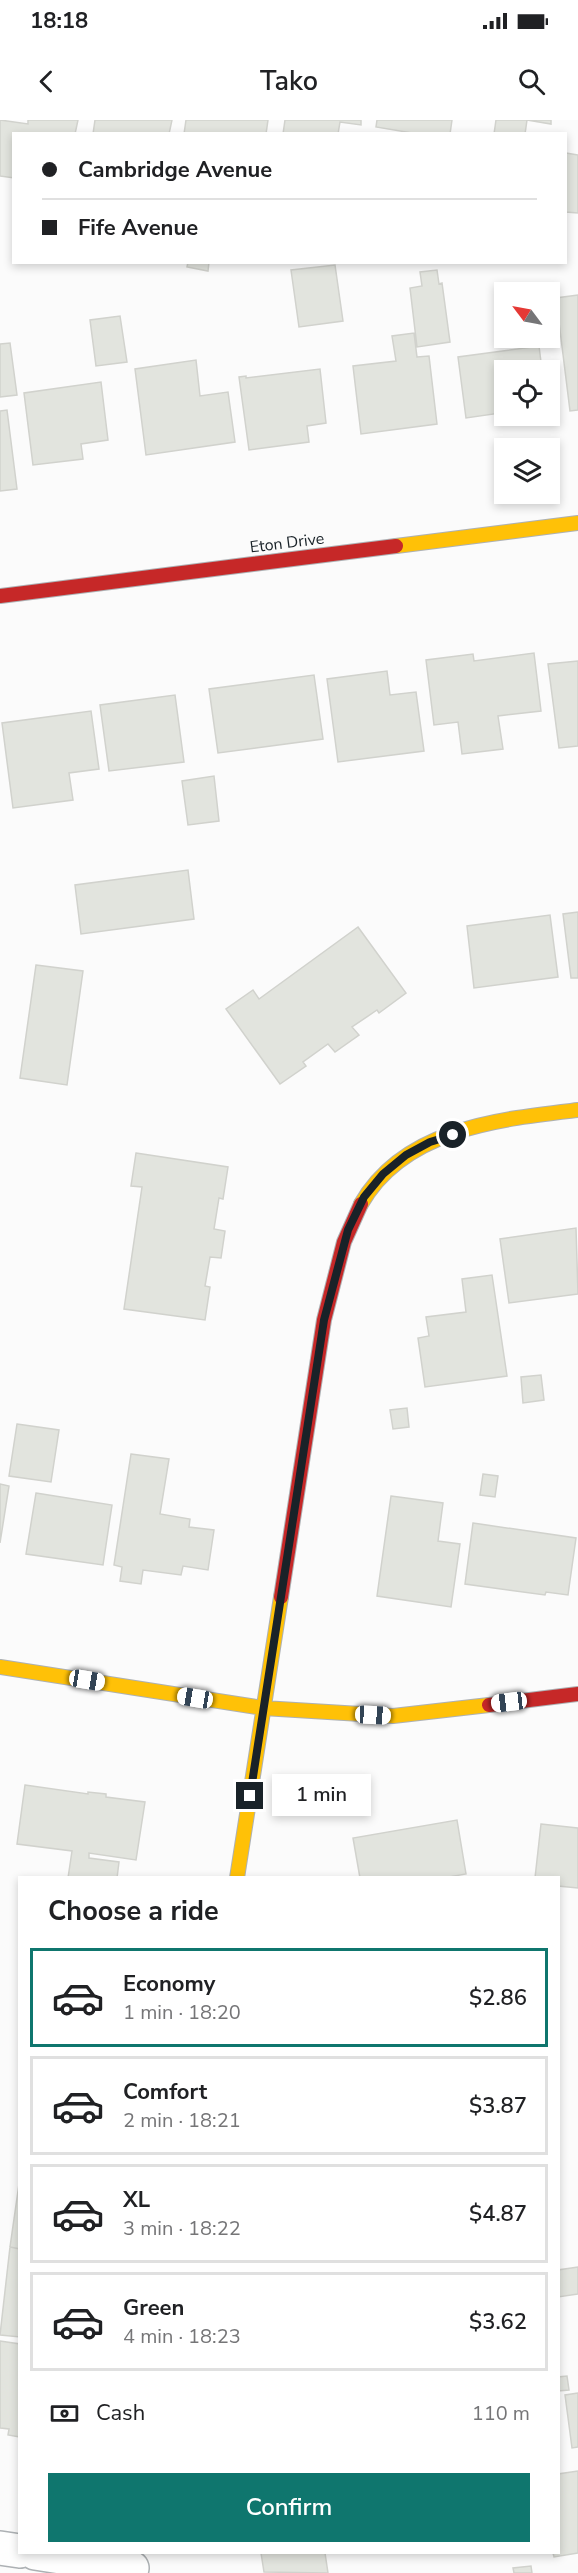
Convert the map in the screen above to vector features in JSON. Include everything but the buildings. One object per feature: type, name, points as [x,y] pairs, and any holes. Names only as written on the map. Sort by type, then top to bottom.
[{"type":"street","name":"Eton Drive","points":[[0,596],[578,523]]},
{"type":"street","points":[[237,1876],[324,1320],[348,1230],[364,1197],[383,1174],[406,1155],[430,1142],[475,1127],[578,1110]]},
{"type":"street","points":[[0,1667],[263,1708],[393,1716],[578,1694]]},
{"type":"street","points":[[0,2548],[18,2551]]},
{"type":"street","points":[[43,2554],[133,2565]]},
{"type":"traffic: slow","points":[[396,546],[578,523]]},
{"type":"traffic: slow","points":[[361,1204],[380,1179],[402,1159],[428,1143],[487,1124],[578,1110]]},
{"type":"traffic: slow","points":[[237,1876],[281,1597]]},
{"type":"traffic: slow","points":[[0,1667],[263,1708],[393,1716],[489,1705]]},
{"type":"traffic: jam","points":[[0,596],[396,546]]},
{"type":"traffic: jam","points":[[281,1597],[324,1320],[344,1242],[361,1204]]},
{"type":"traffic: jam","points":[[489,1705],[578,1694]]},
{"type":"route","points":[[250,1796],[324,1320],[338,1262],[348,1230],[364,1197],[383,1174],[406,1155],[430,1142],[453,1135]]}]
